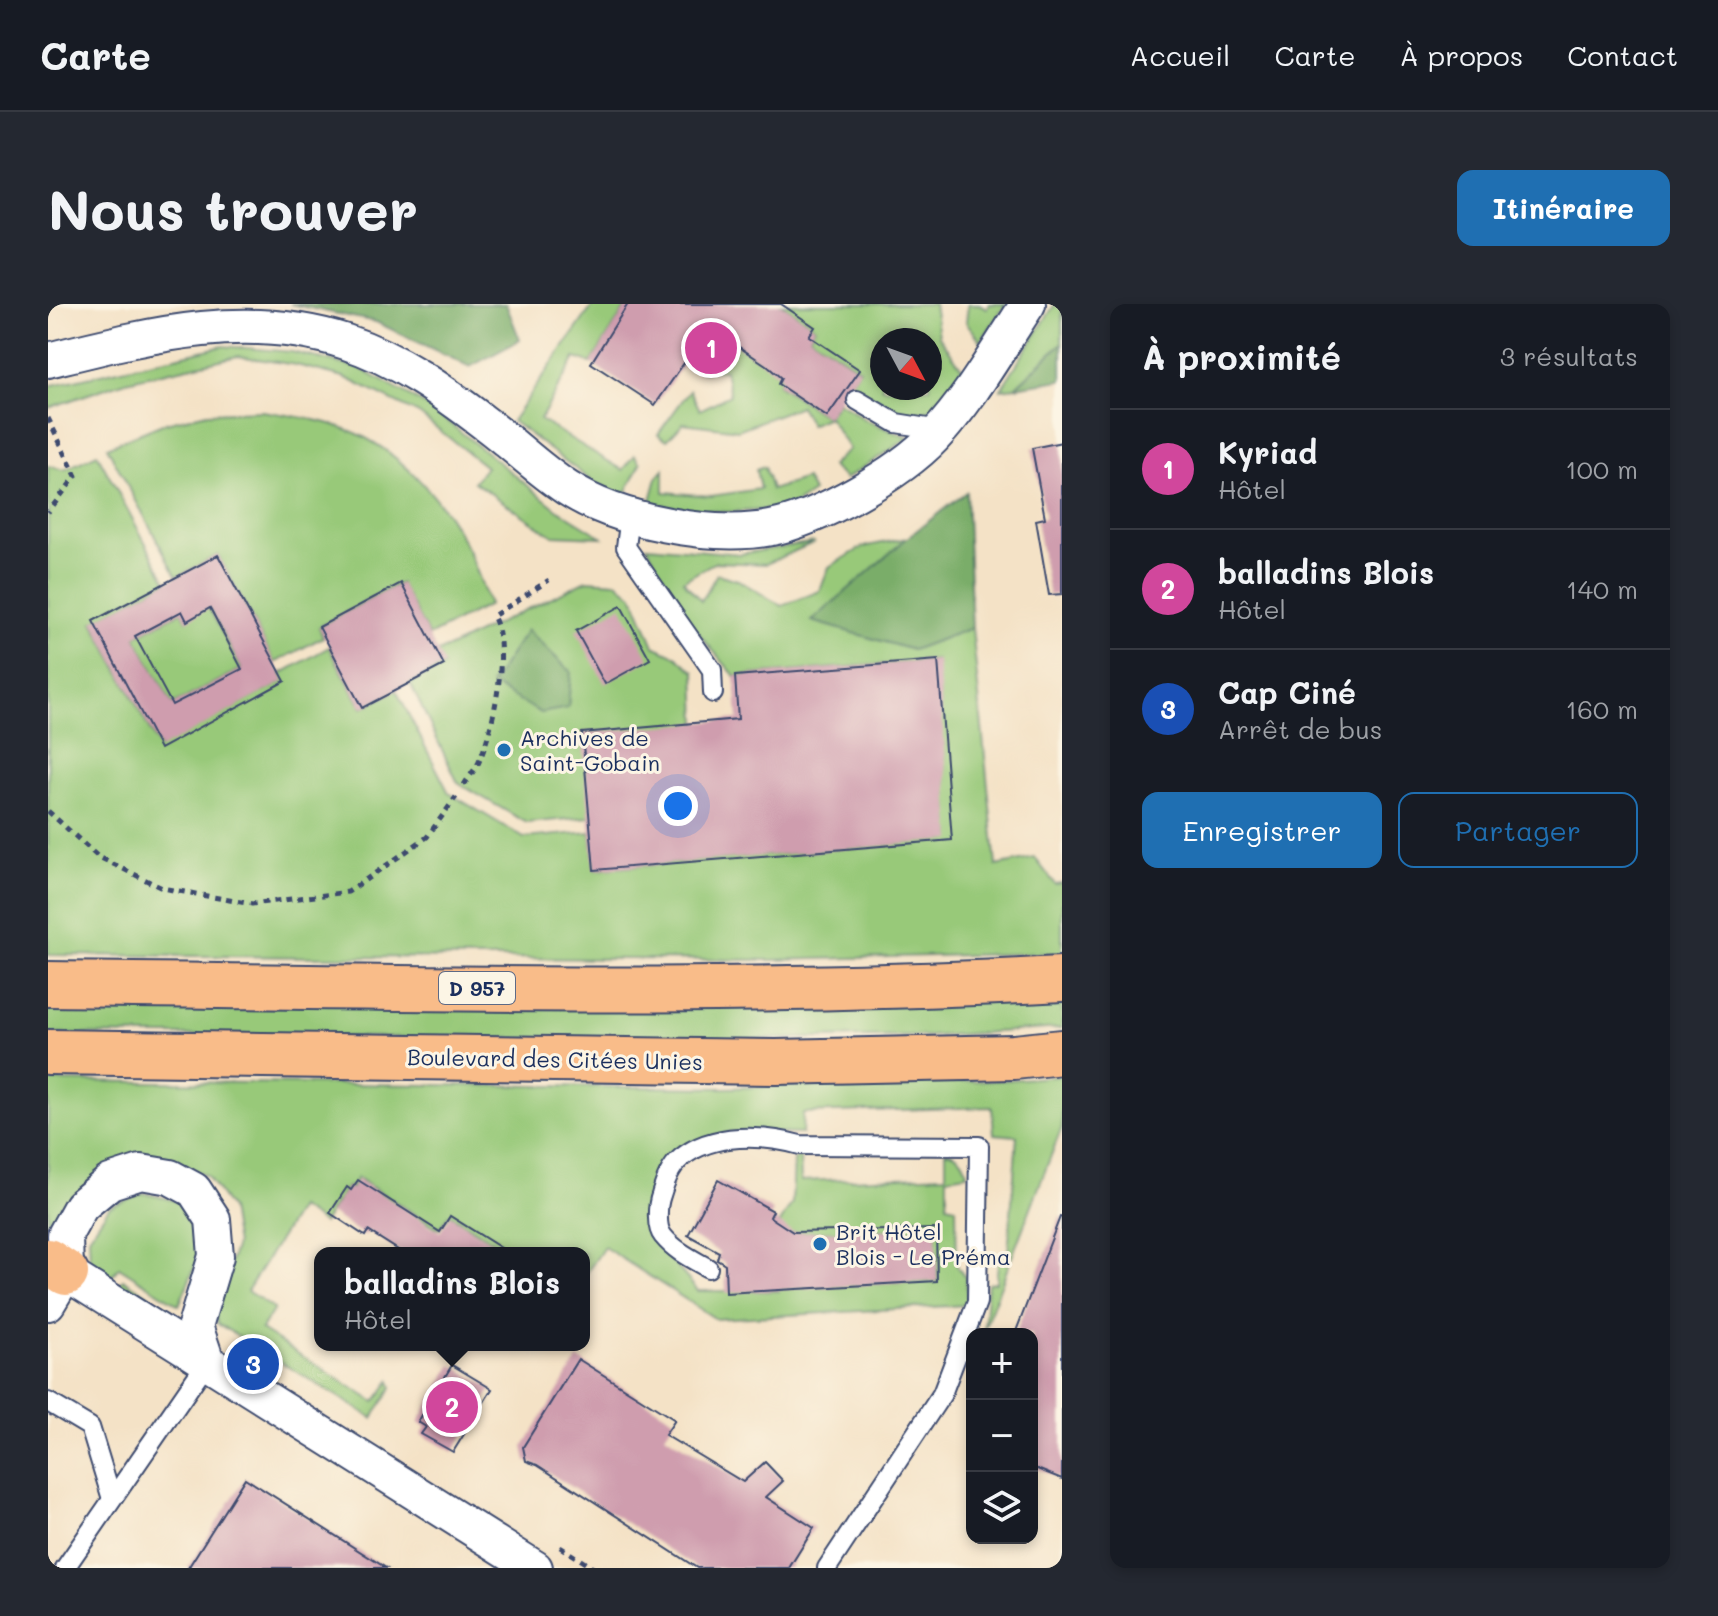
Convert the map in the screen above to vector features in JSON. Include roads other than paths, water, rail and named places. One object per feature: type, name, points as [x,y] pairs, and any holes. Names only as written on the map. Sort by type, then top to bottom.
[{"type":"main road","name":"D 957","points":[[48,984],[748,991],[1062,979]]},
{"type":"main road","name":"Boulevard des Citées Unies","points":[[48,1052],[776,1062],[1014,1057],[1062,1052]]},
{"type":"street","points":[[48,360],[155,334],[216,326],[259,326],[345,341],[424,379],[486,423],[567,489],[601,506],[630,516],[714,530],[748,531],[773,528],[840,501],[881,478],[931,440],[973,386],[1028,304]]},
{"type":"street","points":[[207,1362],[195,1326],[216,1256],[213,1219],[194,1190],[170,1177],[141,1172],[110,1182],[81,1206],[65,1235],[54,1279],[207,1362],[535,1568]]},
{"type":"lane","points":[[857,400],[896,423],[940,430]]},
{"type":"lane","points":[[630,516],[626,547],[712,670],[713,693]]},
{"type":"lane","points":[[708,1268],[675,1249],[660,1233],[658,1203],[668,1174],[680,1158],[700,1148],[748,1138],[782,1140],[800,1145],[979,1146],[977,1302],[942,1394],[827,1568]]},
{"type":"lane","points":[[65,1568],[207,1362]]},
{"type":"lane","points":[[48,1402],[90,1427],[112,1499]]},
{"type":"place","name":"Kyriad","points":[[711,348]]},
{"type":"place","name":"Archives de Saint-Gobain","points":[[504,750]]},
{"type":"place","name":"Brit Hôtel Blois - Le Préma","points":[[820,1244]]},
{"type":"place","name":"Cap Ciné","points":[[253,1364]]},
{"type":"place","name":"balladins Blois","points":[[452,1407]]}]
